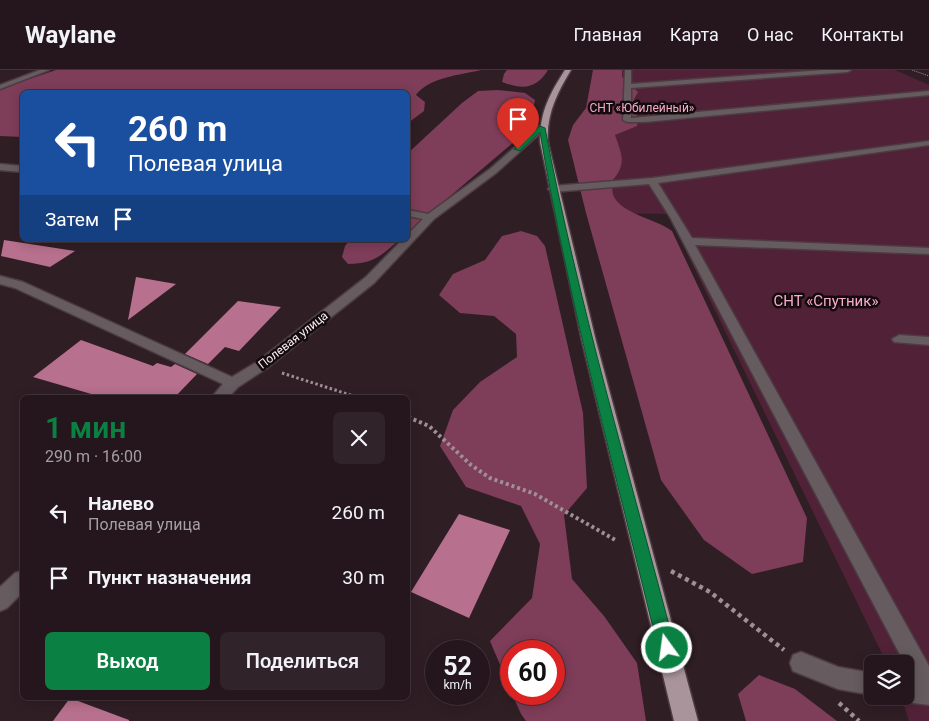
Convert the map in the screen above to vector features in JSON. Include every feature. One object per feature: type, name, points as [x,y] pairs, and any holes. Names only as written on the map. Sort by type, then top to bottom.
[{"type":"main road","points":[[568,70],[550,102],[542,128],[553,189],[643,556],[686,721]]},
{"type":"street","points":[[0,86],[46,70]]},
{"type":"street","points":[[628,70],[627,120],[929,92]]},
{"type":"street","points":[[627,86],[848,70]]},
{"type":"street","name":"Полевая улица","points":[[410,238],[430,217],[493,171],[542,128]]},
{"type":"street","points":[[553,189],[652,181],[929,143]]},
{"type":"street","points":[[0,167],[20,169]]},
{"type":"street","points":[[652,181],[688,241],[929,691]]},
{"type":"street","points":[[410,213],[430,217]]},
{"type":"street","points":[[688,241],[929,251]]},
{"type":"street","name":"Полевая улица","points":[[221,395],[233,383],[262,364],[370,280],[406,242]]},
{"type":"street","points":[[0,280],[19,285],[233,383]]},
{"type":"street","points":[[899,339],[929,341]]},
{"type":"street","points":[[0,600],[20,582]]},
{"type":"street","points":[[801,663],[838,678],[864,683]]},
{"type":"street","points":[[914,690],[929,691]]},
{"type":"path","points":[[912,70],[929,76]]},
{"type":"path","points":[[262,364],[351,395]]},
{"type":"path","points":[[410,418],[434,430],[472,465],[490,478],[535,494],[710,592],[801,663]]},
{"type":"path","points":[[834,698],[859,721]]},
{"type":"green space","name":"СНТ «Спутник»","points":[[607,70],[895,70],[929,85],[929,721],[909,721],[904,705],[914,705],[914,655],[883,655],[668,214],[612,213]]},
{"type":"shaded area","points":[[56,70],[481,70],[437,80],[422,89],[416,95],[425,102],[424,111],[410,122],[410,90],[20,90],[20,137],[0,136],[0,89]]},
{"type":"shaded area","points":[[507,70],[548,70],[539,81],[523,87],[502,82]]},
{"type":"shaded area","points":[[593,70],[622,70],[622,77],[638,92],[632,103],[638,118],[637,126],[615,135],[622,159],[620,169],[612,181],[613,195],[618,203],[625,208],[672,231],[807,518],[803,562],[752,574],[704,540],[661,480],[586,213],[568,140],[573,125],[586,108]]},
{"type":"shaded area","points":[[498,90],[525,93],[535,100],[529,129],[410,230],[410,151],[462,103],[478,91]]},
{"type":"shaded area","points":[[521,231],[537,236],[545,246],[583,413],[587,488],[564,515],[572,579],[604,616],[637,663],[646,721],[526,721],[517,705],[565,705],[565,640],[500,640],[500,665],[490,641],[532,598],[540,544],[521,506],[466,487],[440,446],[453,410],[480,382],[517,357],[516,334],[494,316],[460,313],[439,295],[453,274],[485,260],[502,236]]},
{"type":"shaded area","points":[[348,242],[397,242],[376,258],[357,264],[348,264],[342,257],[345,246]]},
{"type":"shaded area","points":[[759,675],[795,689],[837,721],[746,721],[738,694]]},
{"type":"building","points":[[4,240],[75,251],[50,267],[1,256]]},
{"type":"building","points":[[136,277],[176,284],[128,320]]},
{"type":"building","points":[[238,301],[281,307],[239,351],[225,347],[208,364],[185,354]]},
{"type":"building","points":[[81,340],[153,366],[157,363],[171,367],[175,364],[197,374],[177,395],[95,395],[33,377]]},
{"type":"building","points":[[459,514],[510,530],[469,618],[411,592]]},
{"type":"building","points":[[69,700],[75,700],[129,720],[129,721],[53,721]]},
{"type":"route","points":[[518,149],[542,128],[554,196],[667,648]]},
{"type":"park label","name":"СНТ «Юбилейный»","points":[[642,108]]}]
